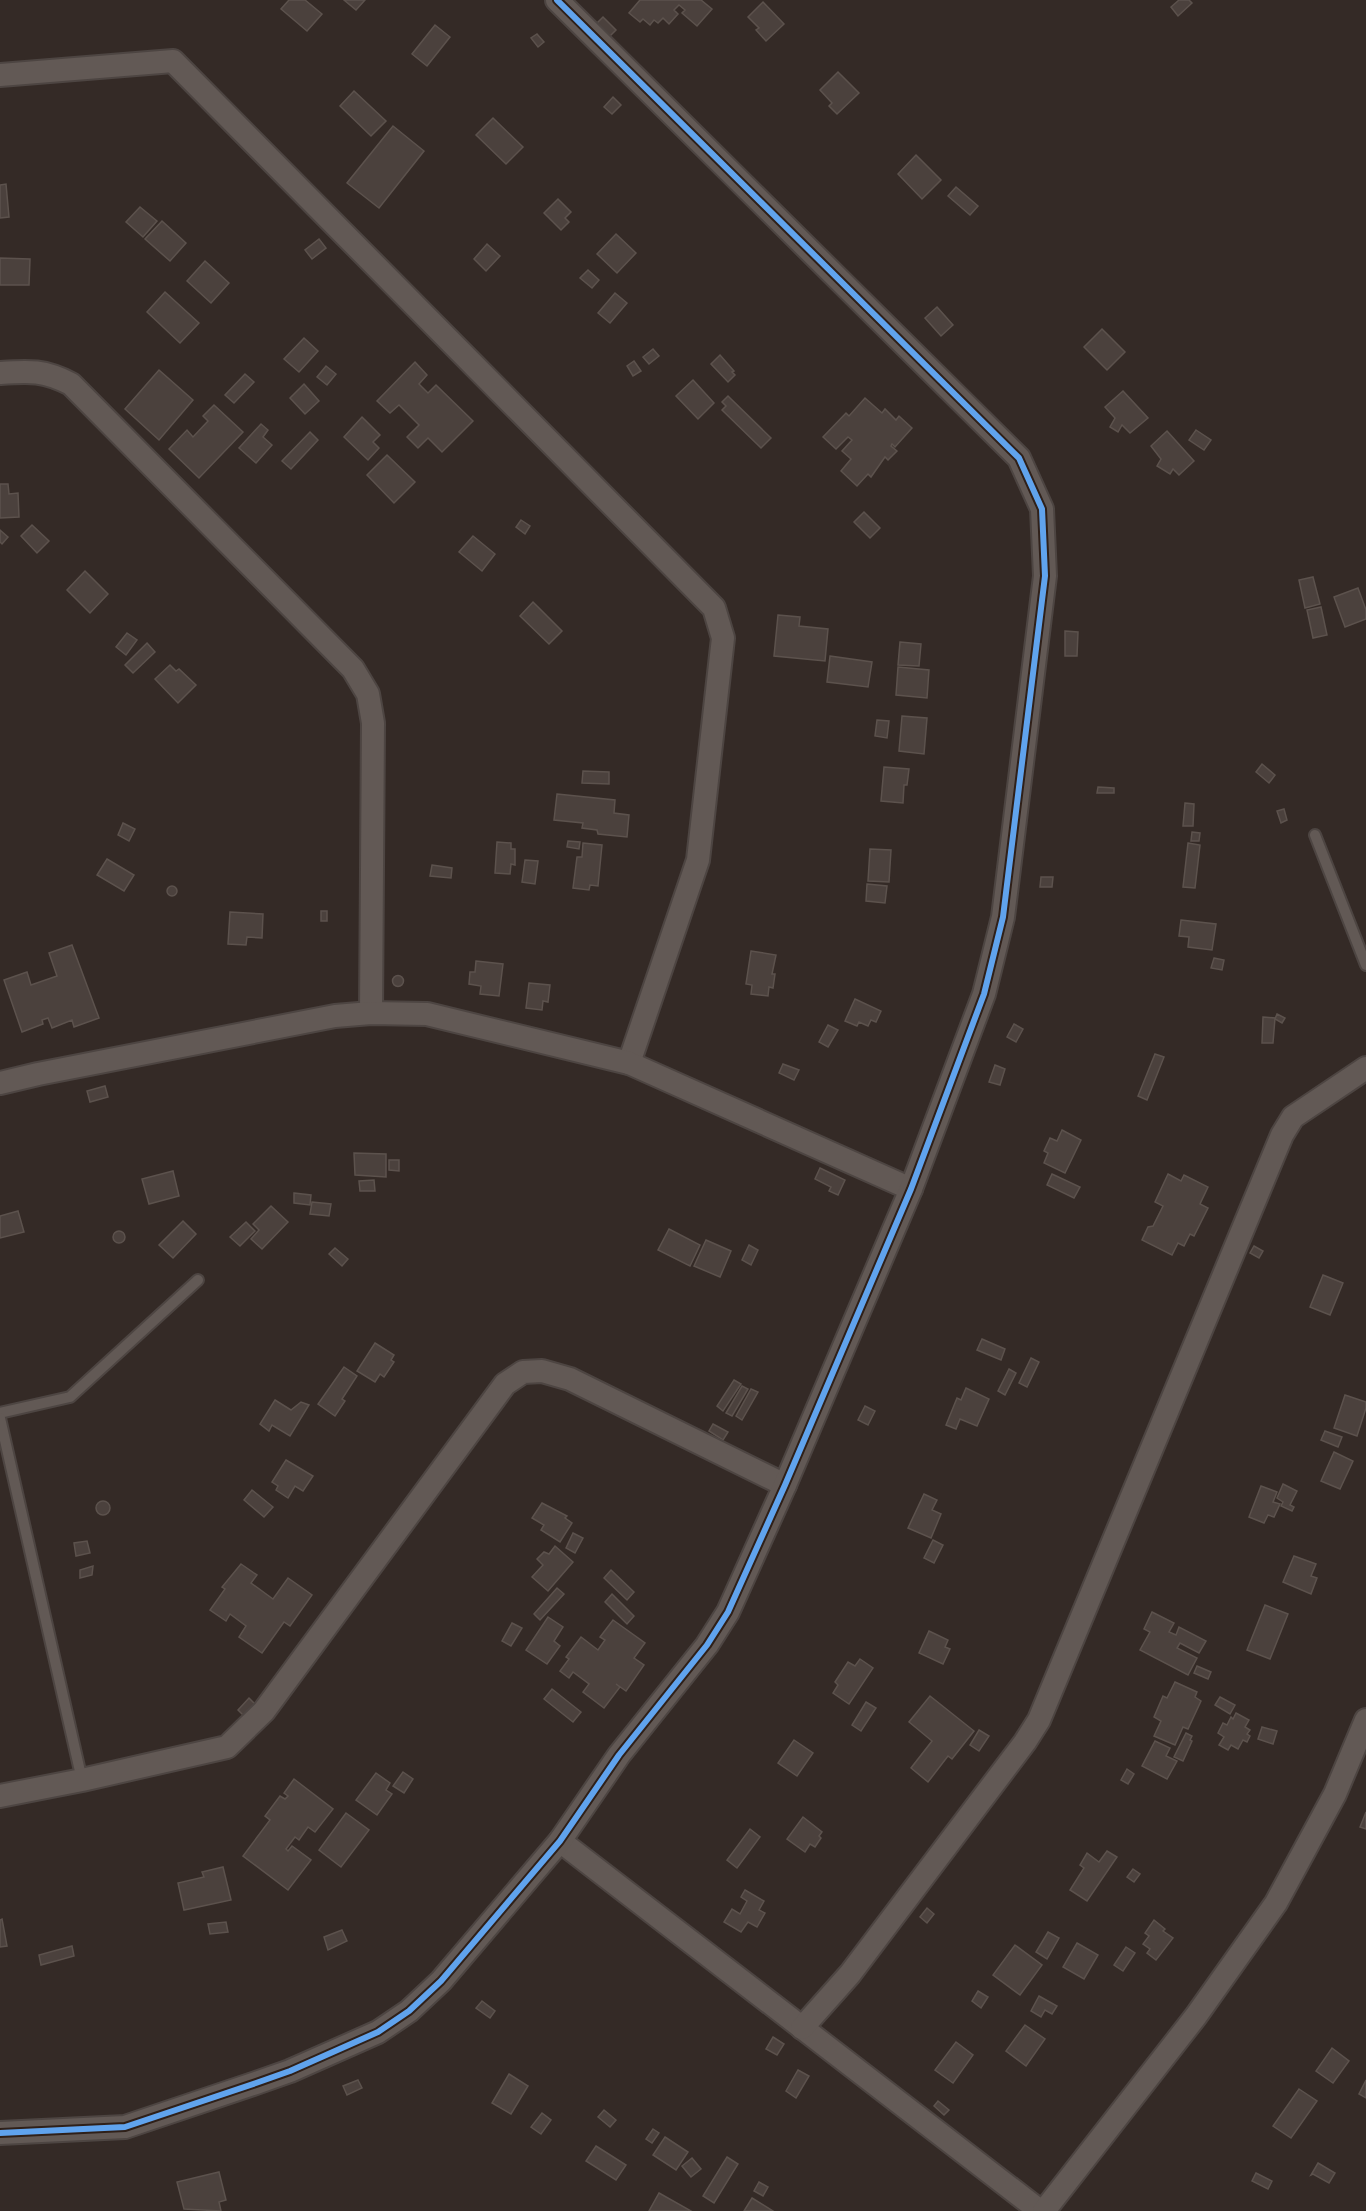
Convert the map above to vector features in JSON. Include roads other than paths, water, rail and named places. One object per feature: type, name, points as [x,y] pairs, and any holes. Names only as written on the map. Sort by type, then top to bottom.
[{"type":"street","points":[[0,2133],[125,2127],[290,2071],[378,2032],[409,2011],[441,1981],[560,1841],[620,1755],[707,1645],[728,1612],[785,1485],[911,1189],[984,994],[1003,917],[1045,576],[1042,509],[1018,458],[557,0]]},
{"type":"street","points":[[0,75],[173,61],[714,608],[723,638],[698,860],[629,1063]]},
{"type":"street","points":[[0,373],[31,371],[52,374],[71,384],[353,669],[368,694],[373,723],[371,1012]]},
{"type":"street","points":[[0,1083],[49,1071],[336,1016],[371,1012],[427,1014],[629,1063],[911,1189]]},
{"type":"street","points":[[802,2028],[850,1974],[889,1924],[1039,1720],[1282,1135],[1293,1117],[1308,1104],[1366,1068]]},
{"type":"street","points":[[0,1796],[226,1747],[264,1711],[505,1384],[523,1372],[542,1371],[570,1379],[785,1485]]},
{"type":"street","points":[[560,1841],[1042,2211],[1196,2016],[1276,1903],[1335,1794],[1366,1720]]},
{"type":"lane","points":[[1315,835],[1366,965]]},
{"type":"lane","points":[[82,1780],[0,1416],[70,1397],[198,1280]]}]
